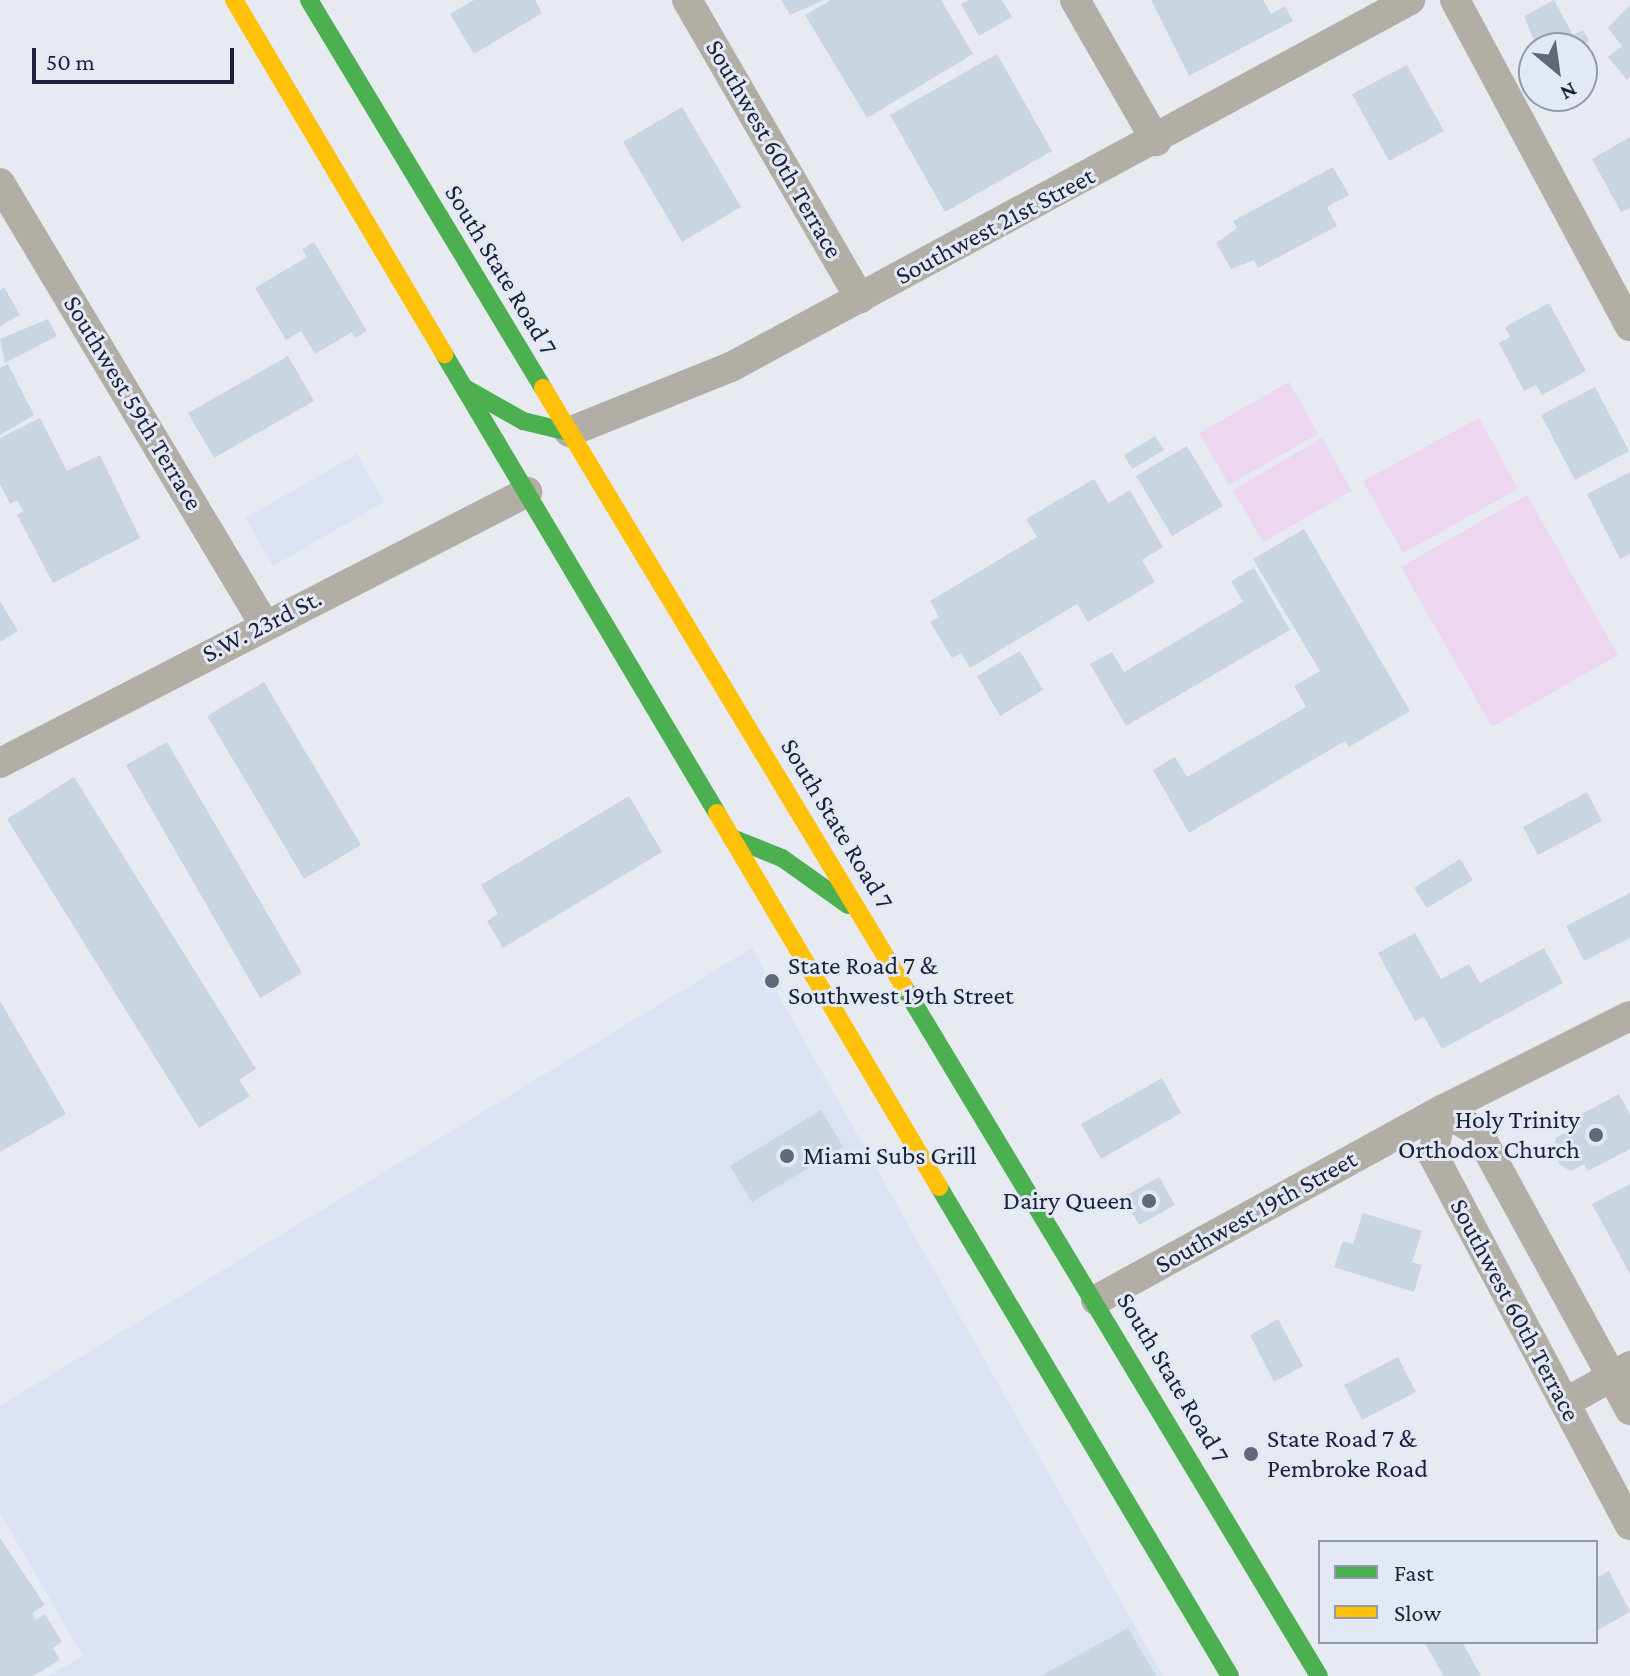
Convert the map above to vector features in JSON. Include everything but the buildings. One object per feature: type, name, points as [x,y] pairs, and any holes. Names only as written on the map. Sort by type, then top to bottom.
[{"type":"main road","points":[[234,0],[463,386],[539,493],[732,838],[1230,1676]]},
{"type":"main road","name":"South State Road 7","points":[[309,0],[1096,1300],[1319,1676]]},
{"type":"main road","points":[[463,386],[523,421],[569,432]]},
{"type":"main road","points":[[588,506],[634,540]]},
{"type":"main road","points":[[732,838],[757,844],[782,858],[863,916]]},
{"type":"street","name":"Southwest 60th Terrace","points":[[687,0],[860,298]]},
{"type":"street","points":[[1075,0],[1156,141]]},
{"type":"street","name":"Southwest 21st Street","points":[[569,432],[731,367],[1156,141],[1410,0]]},
{"type":"street","points":[[1455,0],[1619,280],[1630,326]]},
{"type":"street","name":"Southwest 59th Terrace","points":[[0,183],[264,624]]},
{"type":"street","name":"S.W. 23rd St.","points":[[0,763],[264,624],[539,493]]},
{"type":"street","name":"Southwest 19th Street","points":[[1096,1300],[1442,1110],[1630,1016]]},
{"type":"street","name":"Southwest 60th Terrace","points":[[1630,1410],[1620,1371],[1478,1132],[1442,1110],[1433,1155],[1630,1525]]},
{"type":"street","points":[[1565,1403],[1620,1371]]},
{"type":"shaded area","points":[[1289,382],[1318,434],[1229,485],[1199,433]]},
{"type":"shaded area","points":[[1479,418],[1518,489],[1403,553],[1363,481]]},
{"type":"shaded area","points":[[1322,438],[1352,491],[1263,542],[1233,490]]},
{"type":"shaded area","points":[[357,454],[384,502],[273,566],[245,518]]},
{"type":"shaded area","points":[[1527,495],[1618,655],[1492,727],[1401,567]]},
{"type":"shaded area","points":[[752,948],[1163,1676],[48,1676],[83,1656],[0,1513],[0,1406]]},
{"type":"traffic: fast","points":[[309,0],[543,388]]},
{"type":"traffic: fast","points":[[444,354],[717,813]]},
{"type":"traffic: fast","points":[[465,388],[523,421],[569,432]]},
{"type":"traffic: fast","points":[[732,838],[782,858],[848,905]]},
{"type":"traffic: fast","points":[[904,987],[1319,1676]]},
{"type":"traffic: fast","points":[[939,1187],[1230,1676]]},
{"type":"traffic: slow","points":[[234,0],[444,354]]},
{"type":"traffic: slow","points":[[543,388],[904,987]]},
{"type":"traffic: slow","points":[[717,813],[939,1187]]},
{"type":"place","name":"State Road 7 & Southwest 19th Street","points":[[772,981]]},
{"type":"place","name":"Holy Trinity Orthodox Church","points":[[1596,1135]]},
{"type":"place","name":"Miami Subs Grill","points":[[787,1156]]},
{"type":"place","name":"Dairy Queen","points":[[1149,1201]]},
{"type":"place","name":"State Road 7 & Pembroke Road","points":[[1251,1454]]}]
